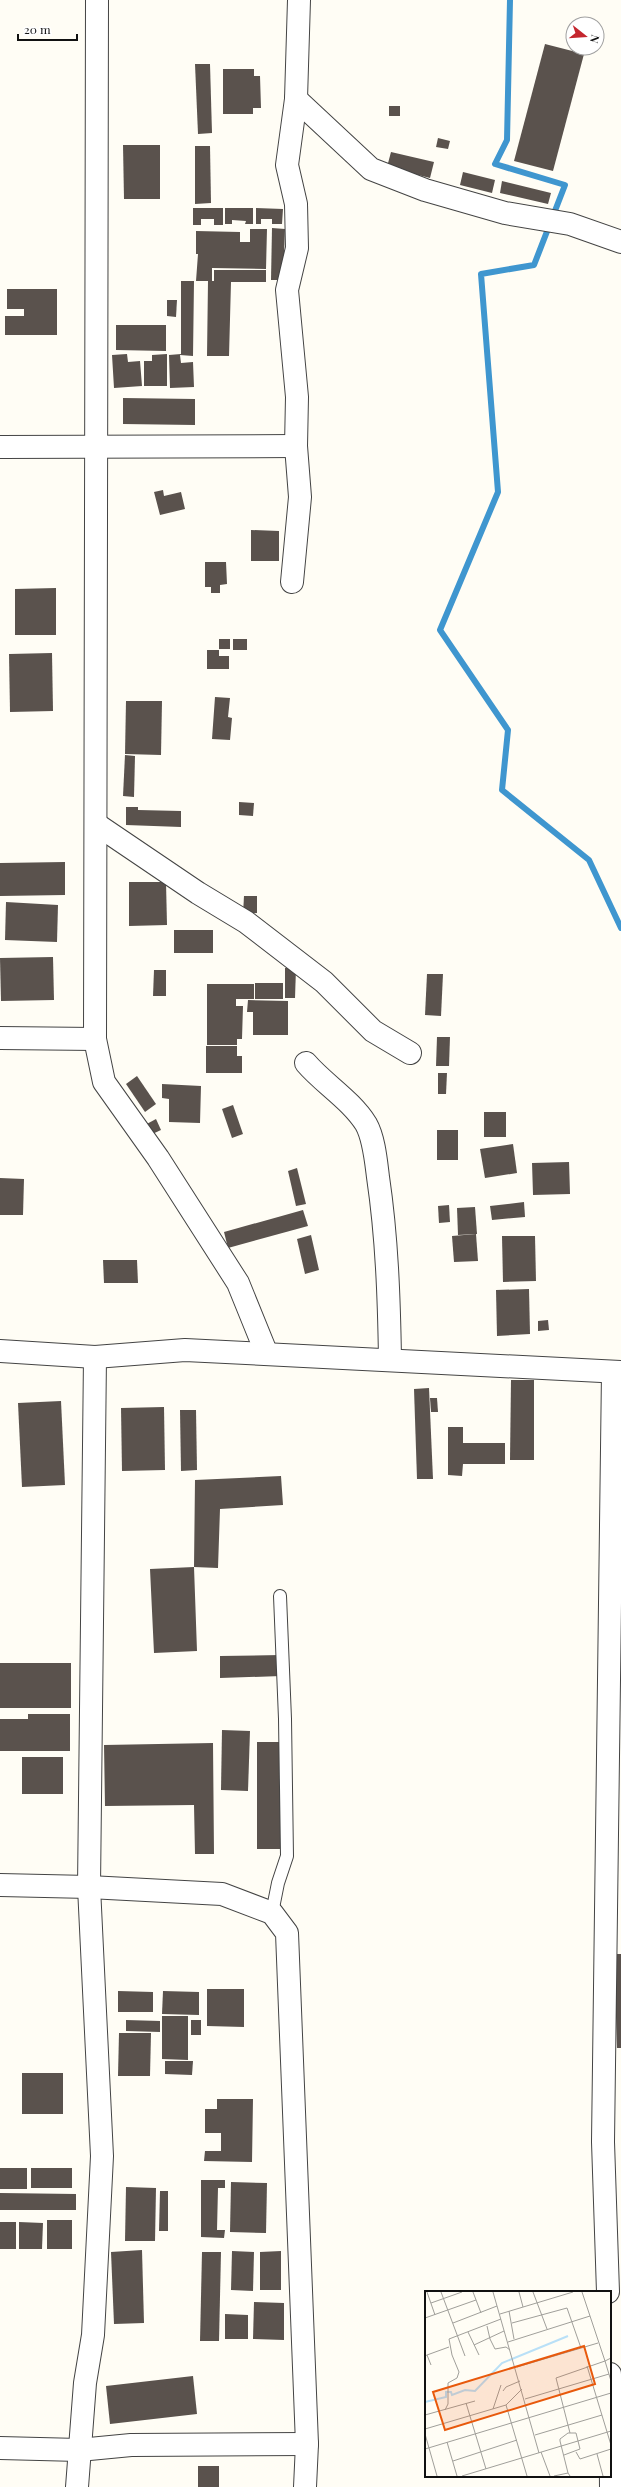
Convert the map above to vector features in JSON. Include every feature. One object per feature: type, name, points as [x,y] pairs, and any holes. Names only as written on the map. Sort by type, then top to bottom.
[{"type":"street","points":[[97,0],[95,1039],[104,1082],[158,1158],[238,1283],[266,1352]]},
{"type":"street","points":[[292,582],[300,497],[296,446],[296,397],[287,290],[297,248],[296,204],[288,165],[296,99],[299,0]]},
{"type":"street","points":[[296,99],[371,169],[425,190],[505,212],[570,224],[621,242]]},
{"type":"street","points":[[0,447],[296,446]]},
{"type":"street","points":[[96,824],[198,893],[246,922],[324,982],[373,1031],[410,1053]]},
{"type":"street","points":[[0,1038],[95,1039]]},
{"type":"street","points":[[306,1063],[318,1077],[358,1112],[367,1125],[375,1157],[385,1225],[390,1359]]},
{"type":"street","points":[[0,1351],[95,1357],[185,1350],[266,1352],[617,1372],[603,2142],[608,2291]]},
{"type":"street","points":[[78,2487],[79,2450],[93,2335],[102,2156],[89,1887],[95,1357]]},
{"type":"street","points":[[0,1885],[89,1887],[222,1894],[272,1913],[287,1933],[307,2444],[305,2487]]},
{"type":"street","points":[[611,2384],[616,2435],[611,2487]]},
{"type":"street","points":[[0,2448],[79,2450],[131,2444],[307,2444]]},
{"type":"lane","points":[[272,1913],[278,1883],[287,1856],[285,1719],[280,1596]]},
{"type":"building","points":[[545,44],[565,49],[565,56],[583,56],[553,171],[514,161]]},
{"type":"building","points":[[195,64],[210,64],[212,133],[198,134]]},
{"type":"building","points":[[223,69],[254,69],[254,76],[260,76],[261,108],[253,108],[253,114],[223,114]]},
{"type":"building","points":[[389,106],[400,106],[400,116],[389,116]]},
{"type":"building","points":[[438,138],[450,141],[448,149],[436,147]]},
{"type":"building","points":[[123,145],[160,145],[160,199],[124,199]]},
{"type":"building","points":[[195,146],[210,146],[211,203],[195,204]]},
{"type":"building","points":[[391,152],[434,162],[430,178],[387,167]]},
{"type":"building","points":[[463,172],[495,180],[492,193],[460,185]]},
{"type":"building","points":[[502,181],[551,193],[548,204],[500,193]]},
{"type":"building","points":[[193,208],[223,208],[223,225],[214,225],[214,219],[201,219],[201,225],[193,225]]},
{"type":"building","points":[[225,208],[253,208],[253,224],[245,224],[246,221],[232,220],[232,224],[225,224]]},
{"type":"building","points":[[256,208],[283,209],[282,224],[272,224],[272,219],[261,219],[261,224],[256,224]]},
{"type":"building","points":[[272,228],[285,229],[283,280],[271,280]]},
{"type":"building","points":[[250,229],[267,229],[266,269],[212,268],[212,281],[196,281],[198,254],[196,254],[196,231],[240,232],[240,242],[250,242]]},
{"type":"building","points":[[214,270],[266,270],[266,282],[231,282],[229,356],[207,356],[208,281],[214,281]]},
{"type":"building","points":[[181,281],[194,281],[193,356],[180,355],[181,363],[193,362],[194,387],[170,388],[169,355],[181,354]]},
{"type":"building","points":[[7,289],[57,289],[57,335],[5,335],[5,316],[24,316],[24,309],[7,309]]},
{"type":"building","points":[[167,300],[177,300],[176,317],[167,316]]},
{"type":"building","points":[[116,325],[166,325],[166,351],[116,350]]},
{"type":"building","points":[[127,354],[128,362],[140,361],[142,386],[114,388],[112,355]]},
{"type":"building","points":[[167,354],[167,386],[144,386],[144,361],[152,361],[152,355]]},
{"type":"building","points":[[123,398],[195,399],[195,425],[123,424]]},
{"type":"building","points":[[163,490],[164,496],[181,492],[185,509],[160,515],[154,492]]},
{"type":"building","points":[[251,530],[279,531],[279,561],[251,561]]},
{"type":"building","points":[[205,562],[226,562],[227,584],[220,585],[220,593],[211,593],[211,587],[205,587]]},
{"type":"building","points":[[56,588],[56,635],[15,635],[15,589]]},
{"type":"building","points":[[219,639],[230,639],[230,649],[219,649]]},
{"type":"building","points":[[233,639],[247,639],[247,650],[233,650]]},
{"type":"building","points":[[207,650],[219,650],[219,656],[229,656],[229,669],[207,669]]},
{"type":"building","points":[[52,653],[53,711],[10,712],[9,654]]},
{"type":"building","points":[[215,697],[230,698],[228,717],[232,718],[230,740],[212,739]]},
{"type":"building","points":[[126,701],[162,701],[161,755],[125,754]]},
{"type":"building","points":[[125,755],[135,756],[134,797],[123,796]]},
{"type":"building","points":[[239,802],[254,803],[253,816],[239,815]]},
{"type":"building","points":[[126,807],[138,807],[138,810],[181,811],[181,827],[126,825]]},
{"type":"building","points":[[65,862],[65,895],[0,896],[0,863]]},
{"type":"building","points":[[129,882],[166,882],[167,925],[129,926]]},
{"type":"building","points":[[244,896],[257,896],[257,913],[243,914]]},
{"type":"building","points":[[6,902],[58,905],[57,942],[5,940]]},
{"type":"building","points":[[174,930],[213,930],[213,953],[174,953]]},
{"type":"building","points":[[53,957],[54,1000],[1,1001],[0,958]]},
{"type":"building","points":[[285,968],[296,968],[295,998],[285,998]]},
{"type":"building","points":[[154,970],[166,970],[166,996],[153,996]]},
{"type":"building","points":[[427,974],[443,974],[441,1016],[425,1015]]},
{"type":"building","points":[[255,983],[283,983],[283,999],[255,999]]},
{"type":"building","points":[[207,984],[254,984],[254,999],[236,999],[236,1006],[243,1006],[242,1039],[237,1039],[237,1045],[207,1045]]},
{"type":"building","points":[[248,1000],[288,1001],[288,1035],[253,1035],[253,1012],[247,1012]]},
{"type":"building","points":[[437,1037],[450,1037],[449,1066],[436,1066]]},
{"type":"building","points":[[206,1046],[237,1046],[237,1056],[242,1056],[242,1073],[206,1073]]},
{"type":"building","points":[[438,1073],[447,1073],[446,1094],[438,1094]]},
{"type":"building","points":[[137,1076],[156,1104],[145,1112],[126,1084]]},
{"type":"building","points":[[162,1084],[201,1086],[200,1123],[169,1122],[169,1099],[162,1098]]},
{"type":"building","points":[[233,1105],[243,1134],[232,1138],[222,1109]]},
{"type":"building","points":[[484,1112],[506,1112],[506,1137],[484,1137]]},
{"type":"building","points":[[156,1119],[161,1130],[148,1136],[143,1126]]},
{"type":"building","points":[[437,1130],[458,1130],[458,1160],[437,1160]]},
{"type":"building","points":[[513,1144],[517,1173],[485,1178],[480,1149]]},
{"type":"building","points":[[569,1162],[570,1194],[533,1195],[532,1163]]},
{"type":"building","points":[[297,1168],[306,1204],[296,1206],[288,1171]]},
{"type":"building","points":[[0,1178],[24,1179],[23,1215],[0,1215]]},
{"type":"building","points":[[524,1202],[525,1217],[492,1220],[490,1206]]},
{"type":"building","points":[[449,1205],[450,1222],[439,1223],[438,1206]]},
{"type":"building","points":[[475,1207],[477,1234],[458,1235],[457,1208]]},
{"type":"building","points":[[303,1210],[308,1226],[228,1248],[224,1232]]},
{"type":"building","points":[[476,1234],[478,1261],[454,1262],[452,1236]]},
{"type":"building","points":[[311,1235],[319,1270],[305,1274],[297,1239]]},
{"type":"building","points":[[502,1236],[535,1236],[536,1281],[503,1282]]},
{"type":"building","points":[[103,1260],[137,1260],[138,1283],[104,1283]]},
{"type":"building","points":[[529,1289],[530,1334],[497,1336],[496,1290]]},
{"type":"building","points":[[548,1320],[549,1330],[538,1331],[538,1321]]},
{"type":"building","points":[[511,1380],[534,1380],[534,1460],[510,1460]]},
{"type":"building","points":[[429,1388],[433,1479],[417,1479],[414,1389]]},
{"type":"building","points":[[430,1398],[437,1398],[438,1412],[431,1412]]},
{"type":"building","points":[[61,1401],[65,1485],[22,1487],[18,1403]]},
{"type":"building","points":[[164,1407],[165,1470],[122,1471],[121,1408]]},
{"type":"building","points":[[180,1410],[196,1410],[197,1470],[181,1471]]},
{"type":"building","points":[[448,1427],[463,1427],[463,1443],[505,1443],[505,1464],[463,1464],[462,1476],[448,1475]]},
{"type":"building","points":[[281,1476],[283,1505],[220,1509],[218,1568],[194,1567],[195,1480]]},
{"type":"building","points":[[194,1567],[197,1651],[154,1653],[150,1569]]},
{"type":"building","points":[[281,1655],[281,1676],[220,1678],[220,1656]]},
{"type":"building","points":[[0,1663],[71,1663],[71,1708],[0,1708]]},
{"type":"building","points":[[28,1714],[70,1714],[70,1751],[0,1751],[0,1719],[28,1719]]},
{"type":"building","points":[[222,1730],[250,1731],[248,1791],[221,1790]]},
{"type":"building","points":[[257,1742],[283,1742],[284,1849],[257,1849]]},
{"type":"building","points":[[213,1743],[214,1854],[195,1854],[194,1805],[105,1806],[104,1745]]},
{"type":"building","points":[[22,1757],[63,1757],[63,1794],[22,1794]]},
{"type":"building","points":[[614,1954],[621,1954],[621,2048],[617,2048]]},
{"type":"building","points":[[207,1989],[244,1989],[244,2027],[207,2026]]},
{"type":"building","points":[[118,1991],[153,1992],[153,2012],[118,2012]]},
{"type":"building","points":[[163,1991],[199,1992],[199,2015],[162,2014]]},
{"type":"building","points":[[162,2016],[188,2016],[188,2060],[162,2059]]},
{"type":"building","points":[[126,2020],[160,2021],[160,2032],[126,2031]]},
{"type":"building","points":[[191,2020],[201,2020],[201,2035],[191,2035]]},
{"type":"building","points":[[119,2033],[151,2033],[150,2076],[118,2076]]},
{"type":"building","points":[[165,2061],[193,2061],[192,2075],[165,2074]]},
{"type":"building","points":[[22,2073],[63,2073],[63,2114],[22,2114]]},
{"type":"building","points":[[217,2099],[253,2099],[252,2162],[204,2161],[205,2151],[221,2151],[221,2133],[205,2133],[205,2109],[217,2109]]},
{"type":"building","points":[[0,2168],[27,2168],[27,2189],[0,2189]]},
{"type":"building","points":[[31,2168],[72,2168],[72,2188],[31,2188]]},
{"type":"building","points":[[201,2180],[225,2180],[225,2188],[218,2188],[217,2230],[225,2230],[224,2238],[201,2237]]},
{"type":"building","points":[[231,2182],[267,2183],[266,2233],[230,2232]]},
{"type":"building","points":[[126,2187],[156,2188],[155,2241],[125,2241]]},
{"type":"building","points":[[160,2191],[168,2191],[168,2231],[159,2231]]},
{"type":"building","points":[[0,2193],[76,2194],[76,2210],[0,2210]]},
{"type":"building","points":[[47,2220],[72,2220],[72,2249],[47,2249]]},
{"type":"building","points":[[0,2222],[16,2222],[16,2249],[0,2249]]},
{"type":"building","points":[[19,2222],[43,2223],[42,2249],[19,2249]]},
{"type":"building","points":[[142,2250],[144,2323],[114,2324],[111,2252]]},
{"type":"building","points":[[232,2251],[254,2252],[253,2291],[231,2290]]},
{"type":"building","points":[[281,2251],[281,2290],[260,2290],[260,2252]]},
{"type":"building","points":[[202,2252],[221,2252],[219,2341],[200,2341]]},
{"type":"building","points":[[254,2302],[284,2303],[284,2340],[253,2339]]},
{"type":"building","points":[[225,2314],[248,2315],[248,2339],[225,2339]]},
{"type":"building","points":[[193,2376],[197,2414],[110,2424],[106,2386]]},
{"type":"building","points":[[198,2466],[219,2466],[219,2487],[198,2487]]},
{"type":"waterway","points":[[510,0],[507,140],[495,164],[565,185],[534,265],[481,274],[498,492],[440,630],[508,730],[502,790],[589,860],[621,928]]}]
